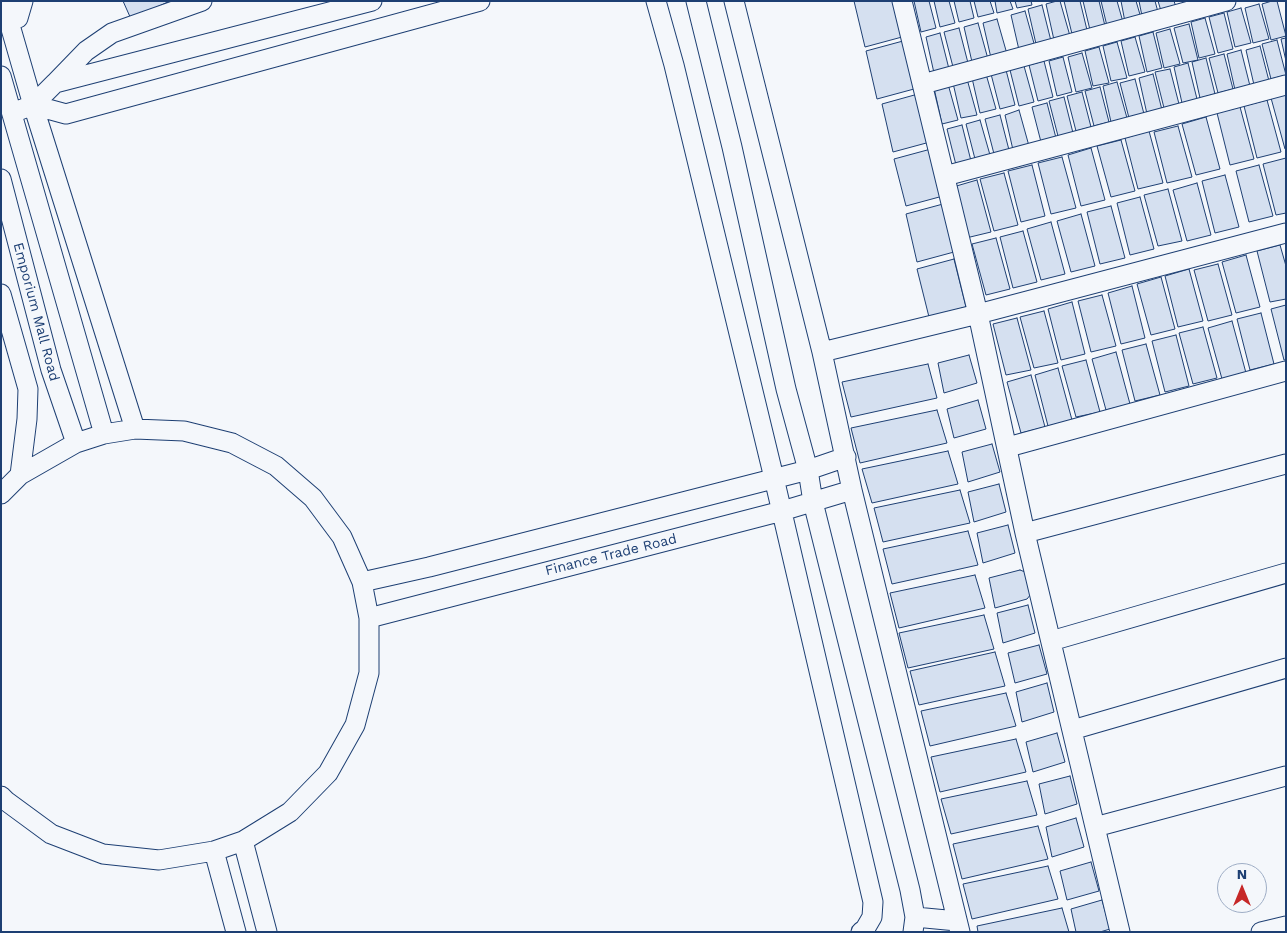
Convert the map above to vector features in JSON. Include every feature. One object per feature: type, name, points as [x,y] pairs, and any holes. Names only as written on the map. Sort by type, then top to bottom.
[{"type":"street","points":[[3,1],[33,105],[135,430]]},
{"type":"street","points":[[8,22],[18,18],[23,1]]},
{"type":"street","points":[[12,113],[33,105],[86,51],[112,33],[202,1]]},
{"type":"street","points":[[55,83],[372,1]]},
{"type":"street","points":[[33,105],[66,114],[480,1]]},
{"type":"street","points":[[656,1],[677,75],[782,511],[873,902],[872,917],[861,932]]},
{"type":"street","points":[[696,1],[732,147],[786,389],[808,470],[813,502],[910,890],[914,924],[959,926],[852,490],[822,352],[734,1]]},
{"type":"street","points":[[902,1],[978,314],[1025,533],[1120,932]]},
{"type":"street","points":[[923,84],[1226,1]]},
{"type":"street","points":[[1,76],[104,434]]},
{"type":"street","points":[[945,176],[1286,85]]},
{"type":"street","name":"Emporium Mall Road","points":[[1,179],[51,370],[76,443]]},
{"type":"street","points":[[822,352],[978,314],[1286,233]]},
{"type":"street","points":[[1,294],[28,389],[27,419],[20,475]]},
{"type":"street","points":[[1008,447],[1286,371]]},
{"type":"street","points":[[1,494],[20,475],[76,443],[104,434],[135,430],[184,431],[232,443],[276,466],[313,498],[342,537],[362,582],[369,618],[369,673],[355,725],[328,773],[290,812],[243,841],[214,851],[159,860],[103,854],[51,834],[6,802],[1,796]]},
{"type":"street","points":[[362,582],[429,567],[808,470],[846,457]]},
{"type":"street","points":[[1025,533],[1286,464]]},
{"type":"street","name":"Finance Trade Road","points":[[369,618],[782,511],[852,490]]},
{"type":"street","points":[[1051,641],[1286,573]]},
{"type":"street","points":[[1072,730],[1286,668]]},
{"type":"street","points":[[1095,827],[1286,776]]},
{"type":"street","points":[[243,841],[266,932]]},
{"type":"street","points":[[214,851],[236,932]]},
{"type":"street","points":[[1261,932],[1286,926]]},
{"type":"building","points":[[123,1],[170,1],[131,19]]},
{"type":"building","points":[[854,1],[893,1],[902,37],[865,47]]},
{"type":"building","points":[[914,1],[929,1],[936,28],[921,32]]},
{"type":"building","points":[[934,1],[949,1],[955,23],[940,27]]},
{"type":"building","points":[[954,1],[970,1],[974,18],[959,22]]},
{"type":"building","points":[[974,1],[990,1],[994,13],[978,17]]},
{"type":"building","points":[[995,1],[1010,1],[1013,9],[997,13]]},
{"type":"building","points":[[1015,1],[1031,1],[1032,5],[1017,8]]},
{"type":"building","points":[[1060,1],[1070,36],[1054,40],[1046,4]]},
{"type":"building","points":[[1064,1],[1080,1],[1087,30],[1072,34]]},
{"type":"building","points":[[1083,1],[1099,1],[1105,26],[1090,30]]},
{"type":"building","points":[[1101,1],[1117,1],[1123,22],[1107,26]]},
{"type":"building","points":[[1121,1],[1136,1],[1141,18],[1125,22]]},
{"type":"building","points":[[1139,1],[1155,1],[1158,12],[1142,16]]},
{"type":"building","points":[[1158,1],[1174,1],[1176,7],[1161,11]]},
{"type":"building","points":[[1277,1],[1286,36],[1271,40],[1262,4]]},
{"type":"building","points":[[1259,4],[1269,39],[1253,43],[1245,8]]},
{"type":"building","points":[[1042,5],[1051,41],[1036,44],[1028,9]]},
{"type":"building","points":[[1241,8],[1251,43],[1235,47],[1227,12]]},
{"type":"building","points":[[1025,11],[1035,47],[1019,50],[1011,15]]},
{"type":"building","points":[[1224,13],[1233,49],[1218,53],[1209,17]]},
{"type":"building","points":[[1205,18],[1215,54],[1199,58],[1191,22]]},
{"type":"building","points":[[997,19],[1007,54],[991,58],[983,23]]},
{"type":"building","points":[[978,23],[988,59],[972,62],[964,27]]},
{"type":"building","points":[[1189,24],[1198,60],[1183,63],[1174,28]]},
{"type":"building","points":[[959,28],[968,63],[953,67],[944,32]]},
{"type":"building","points":[[1170,29],[1180,64],[1164,68],[1156,33]]},
{"type":"building","points":[[1153,32],[1162,68],[1147,72],[1139,36]]},
{"type":"building","points":[[940,33],[949,69],[934,73],[926,37]]},
{"type":"building","points":[[1135,37],[1145,72],[1129,76],[1121,41]]},
{"type":"building","points":[[1286,38],[1286,61],[1281,39]]},
{"type":"building","points":[[1277,40],[1286,75],[1271,79],[1262,44]]},
{"type":"building","points":[[903,41],[914,89],[877,99],[866,51]]},
{"type":"building","points":[[1117,42],[1127,78],[1111,81],[1103,46]]},
{"type":"building","points":[[1260,46],[1269,81],[1254,85],[1246,50]]},
{"type":"building","points":[[1099,47],[1109,83],[1093,86],[1085,51]]},
{"type":"building","points":[[1241,50],[1250,86],[1235,90],[1227,54]]},
{"type":"building","points":[[1082,53],[1092,88],[1076,92],[1068,57]]},
{"type":"building","points":[[1224,54],[1233,89],[1218,93],[1209,58]]},
{"type":"building","points":[[1063,57],[1072,92],[1057,96],[1049,61]]},
{"type":"building","points":[[1206,58],[1215,94],[1200,98],[1192,62]]},
{"type":"building","points":[[1044,61],[1053,97],[1038,101],[1029,65]]},
{"type":"building","points":[[1188,63],[1197,99],[1182,103],[1174,67]]},
{"type":"building","points":[[1024,66],[1034,102],[1019,106],[1010,70]]},
{"type":"building","points":[[1170,69],[1179,104],[1164,108],[1155,72]]},
{"type":"building","points":[[1006,70],[1015,105],[1000,109],[991,74]]},
{"type":"building","points":[[986,74],[996,109],[980,113],[972,78]]},
{"type":"building","points":[[1153,74],[1162,110],[1147,114],[1139,78]]},
{"type":"building","points":[[967,79],[977,115],[961,118],[953,83]]},
{"type":"building","points":[[1135,79],[1144,114],[1129,118],[1120,83]]},
{"type":"building","points":[[1117,82],[1127,118],[1111,122],[1103,86]]},
{"type":"building","points":[[948,84],[958,120],[942,124],[934,88]]},
{"type":"building","points":[[1100,87],[1109,122],[1094,126],[1085,91]]},
{"type":"building","points":[[1082,92],[1091,127],[1076,131],[1067,96]]},
{"type":"building","points":[[918,94],[930,142],[893,152],[882,104]]},
{"type":"building","points":[[1286,94],[1286,149],[1285,149],[1271,98]]},
{"type":"building","points":[[1064,97],[1073,133],[1058,136],[1049,101]]},
{"type":"building","points":[[1267,100],[1281,152],[1257,158],[1244,106]]},
{"type":"building","points":[[1047,103],[1056,138],[1041,142],[1032,107]]},
{"type":"building","points":[[1240,107],[1254,159],[1230,165],[1217,113]]},
{"type":"building","points":[[1019,110],[1029,146],[1013,150],[1005,115]]},
{"type":"building","points":[[1000,115],[1009,150],[994,154],[985,119]]},
{"type":"building","points":[[1206,117],[1220,169],[1196,175],[1182,124]]},
{"type":"building","points":[[980,120],[990,155],[975,159],[966,124]]},
{"type":"building","points":[[962,125],[971,161],[956,165],[947,129]]},
{"type":"building","points":[[1178,126],[1192,177],[1167,183],[1154,132]]},
{"type":"building","points":[[1149,131],[1163,183],[1138,189],[1125,138]]},
{"type":"building","points":[[1121,140],[1135,191],[1111,197],[1097,146]]},
{"type":"building","points":[[1091,148],[1105,200],[1081,206],[1068,155]]},
{"type":"building","points":[[931,149],[943,196],[906,206],[894,159]]},
{"type":"building","points":[[1062,157],[1076,208],[1051,214],[1038,163]]},
{"type":"building","points":[[1286,158],[1286,213],[1276,215],[1263,164]]},
{"type":"building","points":[[1032,165],[1045,216],[1021,222],[1008,171]]},
{"type":"building","points":[[1259,165],[1273,216],[1249,222],[1236,171]]},
{"type":"building","points":[[1004,173],[1018,225],[994,231],[980,179]]},
{"type":"building","points":[[1225,175],[1239,227],[1215,233],[1202,181]]},
{"type":"building","points":[[977,180],[991,232],[966,238],[953,187]]},
{"type":"building","points":[[1197,183],[1211,235],[1187,241],[1173,190]]},
{"type":"building","points":[[1168,189],[1182,241],[1158,246],[1144,195]]},
{"type":"building","points":[[1140,197],[1154,249],[1130,255],[1117,203]]},
{"type":"building","points":[[943,204],[954,252],[917,262],[906,214]]},
{"type":"building","points":[[1111,206],[1125,258],[1100,264],[1087,212]]},
{"type":"building","points":[[1081,214],[1095,266],[1071,272],[1057,221]]},
{"type":"building","points":[[1051,222],[1065,274],[1041,280],[1027,229]]},
{"type":"building","points":[[1023,231],[1037,282],[1013,288],[1000,237]]},
{"type":"building","points":[[996,238],[1010,289],[986,295],[972,244]]},
{"type":"building","points":[[1280,245],[1286,266],[1286,299],[1270,302],[1257,251]]},
{"type":"building","points":[[1246,255],[1260,307],[1236,313],[1222,262]]},
{"type":"building","points":[[954,259],[966,307],[929,317],[917,269]]},
{"type":"building","points":[[1218,264],[1232,315],[1208,321],[1194,270]]},
{"type":"building","points":[[1189,269],[1203,321],[1178,327],[1165,276]]},
{"type":"building","points":[[1161,277],[1175,329],[1151,335],[1137,284]]},
{"type":"building","points":[[1132,286],[1145,338],[1121,344],[1108,293]]},
{"type":"building","points":[[1102,295],[1116,346],[1091,352],[1078,301]]},
{"type":"building","points":[[1072,302],[1085,354],[1061,360],[1048,309]]},
{"type":"building","points":[[1286,305],[1286,360],[1284,360],[1271,309]]},
{"type":"building","points":[[1044,311],[1058,363],[1034,368],[1020,317]]},
{"type":"building","points":[[1261,313],[1274,364],[1250,370],[1237,319]]},
{"type":"building","points":[[1017,318],[1031,370],[1006,375],[993,324]]},
{"type":"building","points":[[1232,321],[1246,373],[1222,379],[1208,328]]},
{"type":"building","points":[[1203,327],[1217,378],[1193,384],[1179,333]]},
{"type":"building","points":[[1176,335],[1189,386],[1165,392],[1152,341]]},
{"type":"building","points":[[1146,344],[1160,395],[1135,401],[1122,350]]},
{"type":"building","points":[[1116,352],[1130,404],[1106,410],[1092,359]]},
{"type":"building","points":[[969,355],[977,383],[944,393],[938,363]]},
{"type":"building","points":[[1086,360],[1100,412],[1076,417],[1062,366]]},
{"type":"building","points":[[928,364],[937,398],[851,417],[842,382]]},
{"type":"building","points":[[1058,368],[1072,420],[1048,426],[1035,375]]},
{"type":"building","points":[[1031,375],[1045,427],[1021,433],[1007,382]]},
{"type":"building","points":[[978,400],[986,429],[954,438],[947,409]]},
{"type":"building","points":[[937,410],[947,443],[860,463],[851,428]]},
{"type":"building","points":[[992,444],[1000,472],[968,482],[962,452]]},
{"type":"building","points":[[948,451],[958,484],[872,503],[862,469]]},
{"type":"building","points":[[999,484],[1006,512],[974,522],[968,492]]},
{"type":"building","points":[[960,490],[970,523],[883,542],[874,508]]},
{"type":"building","points":[[1008,525],[1015,553],[983,563],[977,533]]},
{"type":"building","points":[[968,531],[978,565],[892,584],[883,549]]},
{"type":"building","points":[[1020,570],[1043,579],[1027,599],[995,608],[989,578]]},
{"type":"building","points":[[975,575],[985,608],[899,628],[890,593]]},
{"type":"building","points":[[1028,605],[1035,633],[1003,643],[997,613]]},
{"type":"building","points":[[984,615],[994,649],[908,668],[899,633]]},
{"type":"building","points":[[1039,645],[1047,674],[1015,683],[1008,653]]},
{"type":"building","points":[[995,652],[1005,686],[919,705],[910,671]]},
{"type":"building","points":[[1047,683],[1054,712],[1022,722],[1016,692]]},
{"type":"building","points":[[1006,693],[1016,726],[930,746],[921,711]]},
{"type":"building","points":[[1057,733],[1065,762],[1033,772],[1026,742]]},
{"type":"building","points":[[1016,739],[1026,772],[940,792],[931,757]]},
{"type":"building","points":[[1070,776],[1077,804],[1045,814],[1039,784]]},
{"type":"building","points":[[1027,781],[1037,815],[951,834],[941,799]]},
{"type":"building","points":[[1076,818],[1084,847],[1052,857],[1046,827]]},
{"type":"building","points":[[1038,826],[1048,859],[962,879],[953,844]]},
{"type":"building","points":[[1091,862],[1099,891],[1067,900],[1060,871]]},
{"type":"building","points":[[1048,866],[1058,899],[972,919],[963,884]]},
{"type":"building","points":[[1102,900],[1110,929],[1100,932],[1076,932],[1071,909]]},
{"type":"building","points":[[1062,908],[1069,932],[978,932],[977,926]]}]
